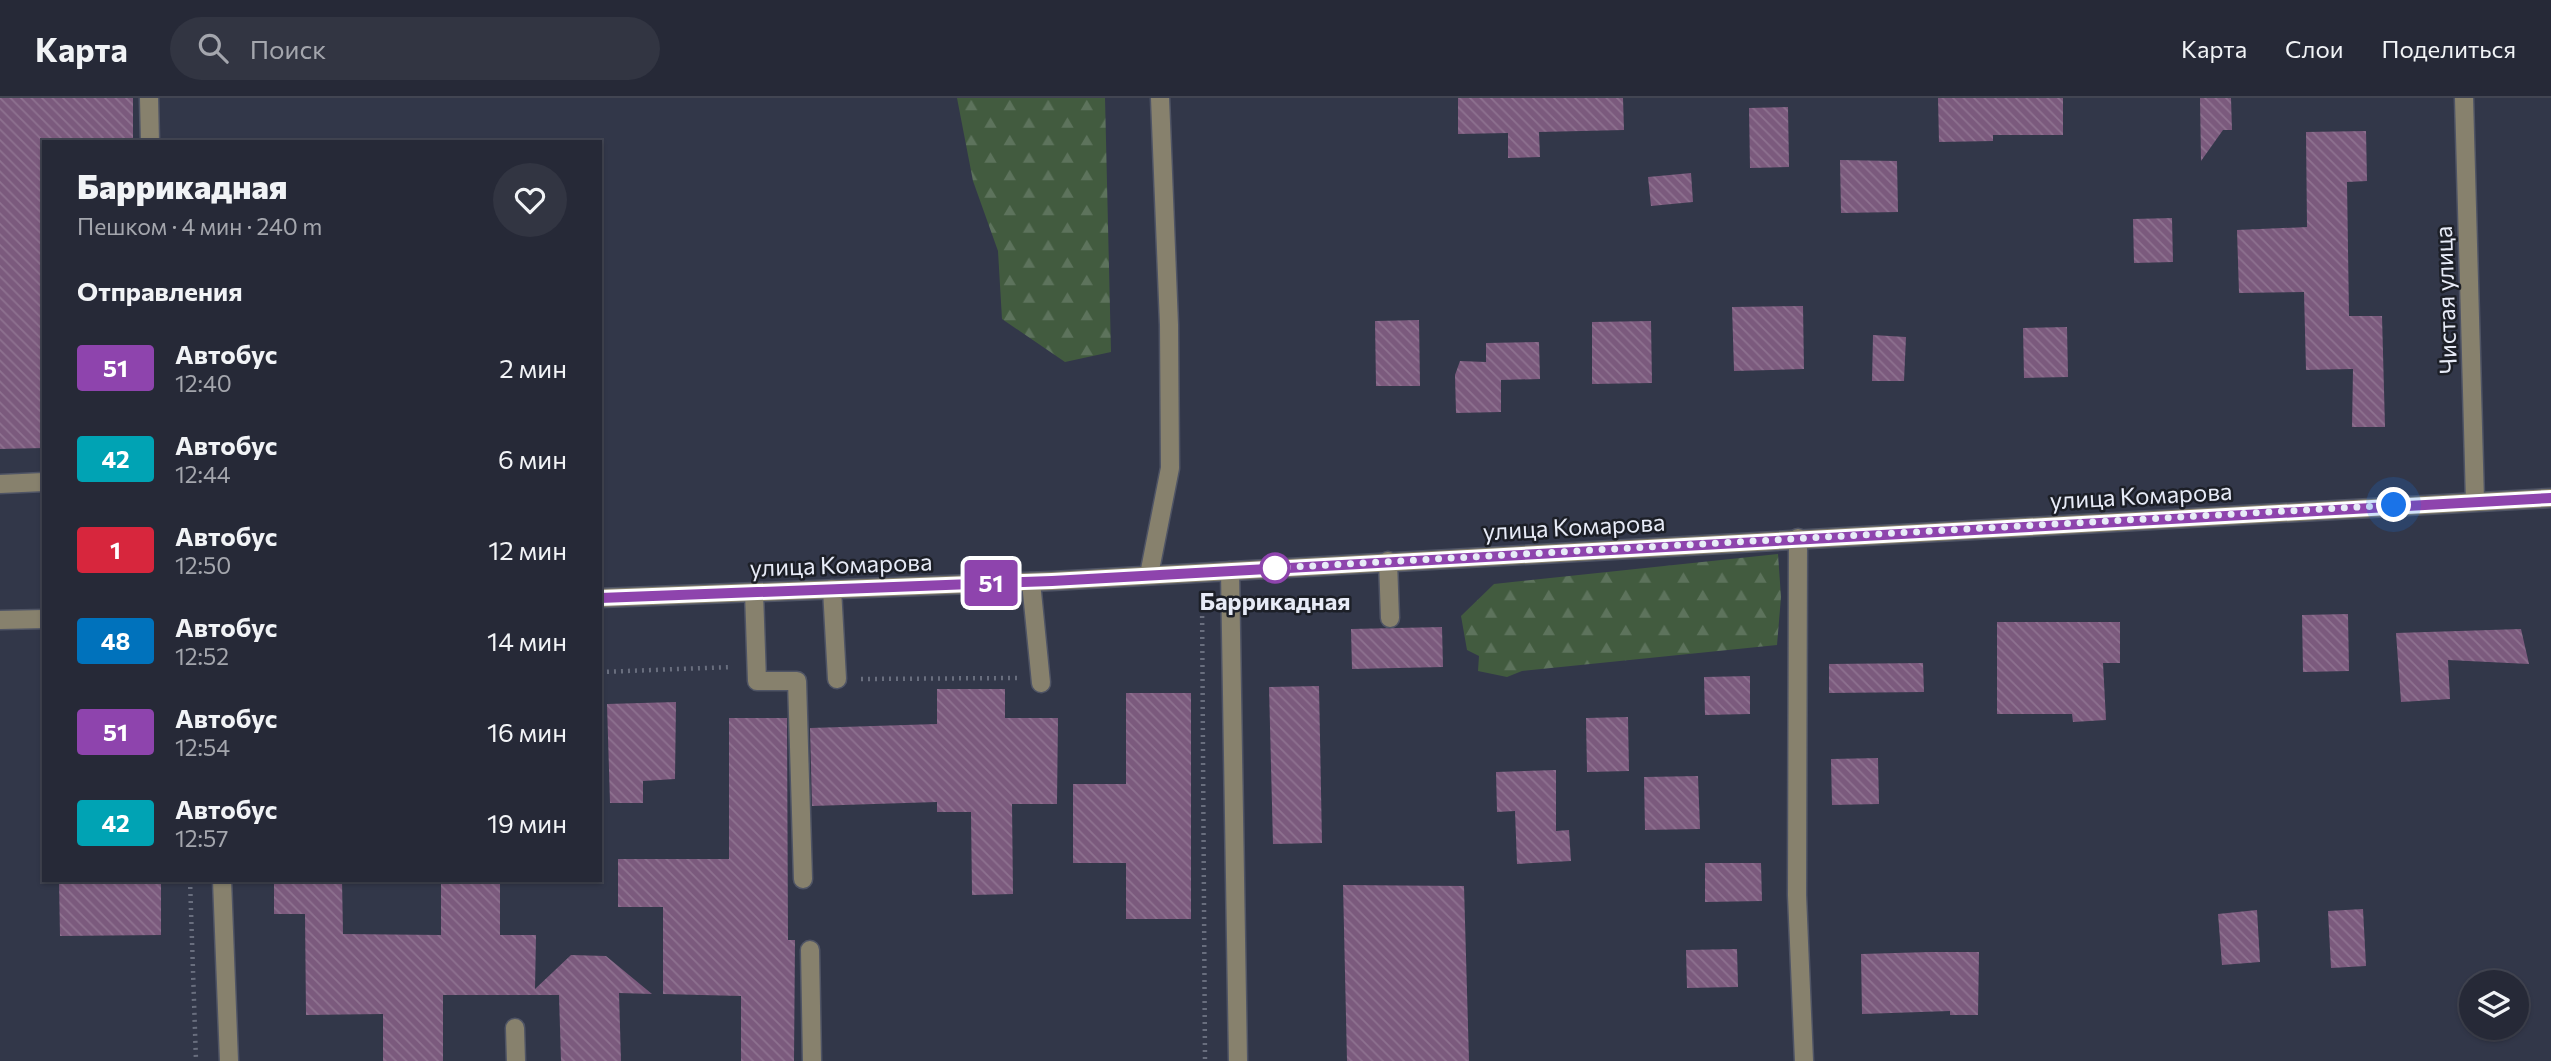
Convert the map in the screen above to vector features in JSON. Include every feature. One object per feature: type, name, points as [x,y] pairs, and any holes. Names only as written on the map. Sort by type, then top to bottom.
[{"type":"street","points":[[149,98],[150,140]]},
{"type":"street","points":[[1149,575],[1171,468],[1169,325],[1160,98]]},
{"type":"street","name":"Чистая улица","points":[[2464,98],[2475,501]]},
{"type":"street","points":[[0,484],[42,482]]},
{"type":"street","name":"улица Комарова","points":[[602,598],[1031,582],[2551,498]]},
{"type":"street","points":[[1798,538],[1797,895],[1804,1061]]},
{"type":"street","points":[[1388,561],[1390,618]]},
{"type":"street","points":[[1230,570],[1238,1061]]},
{"type":"street","points":[[1031,582],[1038,633],[1040,681]]},
{"type":"street","points":[[832,589],[837,679]]},
{"type":"street","points":[[754,592],[757,681],[797,681],[803,879]]},
{"type":"street","points":[[0,620],[42,618]]},
{"type":"street","points":[[222,882],[229,1061]]},
{"type":"street","points":[[810,950],[812,1061]]},
{"type":"street","points":[[515,1028],[516,1061]]},
{"type":"path","points":[[1202,594],[1205,1061]]},
{"type":"path","points":[[602,672],[757,666]]},
{"type":"path","points":[[837,679],[1040,681]]},
{"type":"path","points":[[190,882],[196,1061]]},
{"type":"green space","points":[[957,98],[1105,98],[1111,352],[1065,362],[1002,319],[998,251],[973,181]]},
{"type":"green space","points":[[1778,554],[1781,597],[1777,645],[1522,671],[1507,677],[1478,671],[1479,656],[1467,650],[1461,616],[1494,584]]},
{"type":"building","points":[[0,98],[133,98],[133,140],[42,140],[42,448],[0,449]]},
{"type":"building","points":[[1458,98],[1623,98],[1624,130],[1539,132],[1540,157],[1508,158],[1508,133],[1458,134]]},
{"type":"building","points":[[1938,98],[2063,98],[2063,135],[1993,135],[1993,141],[1939,142]]},
{"type":"building","points":[[2200,98],[2231,98],[2232,130],[2223,130],[2201,161]]},
{"type":"building","points":[[1788,107],[1789,167],[1750,168],[1749,108]]},
{"type":"building","points":[[2366,131],[2367,181],[2347,182],[2349,316],[2382,316],[2385,427],[2352,427],[2353,369],[2306,370],[2304,292],[2239,293],[2237,230],[2307,227],[2306,132]]},
{"type":"building","points":[[1840,160],[1897,161],[1898,212],[1841,213]]},
{"type":"building","points":[[1691,173],[1693,202],[1651,206],[1648,177]]},
{"type":"building","points":[[2172,218],[2173,262],[2134,263],[2133,219]]},
{"type":"building","points":[[1803,306],[1804,369],[1734,371],[1732,307]]},
{"type":"building","points":[[1419,320],[1420,386],[1376,386],[1375,321]]},
{"type":"building","points":[[1651,321],[1652,383],[1592,384],[1592,322]]},
{"type":"building","points":[[2067,327],[2068,377],[2024,378],[2023,328]]},
{"type":"building","points":[[1873,335],[1906,337],[1904,381],[1872,381]]},
{"type":"building","points":[[1539,342],[1540,379],[1501,380],[1501,412],[1456,413],[1455,375],[1460,361],[1486,362],[1486,343]]},
{"type":"building","points":[[2348,614],[2349,671],[2303,672],[2302,615]]},
{"type":"building","points":[[1997,622],[2120,622],[2120,663],[2103,663],[2106,720],[2073,722],[2072,714],[1997,714]]},
{"type":"building","points":[[1442,627],[1443,667],[1352,669],[1351,629]]},
{"type":"building","points":[[2521,629],[2529,664],[2448,660],[2450,699],[2401,702],[2396,633]]},
{"type":"building","points":[[1923,663],[1924,692],[1829,693],[1829,664]]},
{"type":"building","points":[[1750,676],[1750,714],[1705,715],[1704,677]]},
{"type":"building","points":[[1319,686],[1322,843],[1273,844],[1269,687]]},
{"type":"building","points":[[937,689],[1005,689],[1005,718],[1058,718],[1057,804],[1012,804],[1013,894],[972,895],[971,812],[937,812],[937,802],[812,806],[810,728],[937,724]]},
{"type":"building","points":[[1126,693],[1191,693],[1191,919],[1126,919],[1126,863],[1073,863],[1073,784],[1126,784]]},
{"type":"building","points":[[676,702],[675,779],[643,781],[643,803],[610,803],[607,704]]},
{"type":"building","points":[[1628,717],[1629,771],[1587,772],[1586,718]]},
{"type":"building","points":[[729,718],[787,718],[788,940],[795,940],[794,1061],[741,1061],[741,996],[663,994],[663,907],[618,907],[618,859],[729,859]]},
{"type":"building","points":[[1878,758],[1879,804],[1832,805],[1831,759]]},
{"type":"building","points":[[1556,770],[1556,831],[1569,830],[1571,861],[1517,864],[1515,811],[1497,812],[1496,772]]},
{"type":"building","points":[[1698,776],[1700,829],[1645,830],[1644,777]]},
{"type":"building","points":[[1705,863],[1761,863],[1762,901],[1705,902]]},
{"type":"building","points":[[59,882],[161,882],[161,935],[60,936]]},
{"type":"building","points":[[274,882],[342,882],[343,934],[441,935],[441,882],[500,882],[500,935],[536,935],[535,989],[571,955],[606,956],[652,994],[619,993],[621,1061],[561,1061],[559,995],[443,995],[443,1061],[383,1061],[383,1014],[306,1015],[305,914],[274,914]]},
{"type":"building","points":[[1343,885],[1464,886],[1469,1061],[1347,1061]]},
{"type":"building","points":[[2363,909],[2366,966],[2331,968],[2328,911]]},
{"type":"building","points":[[2257,910],[2260,962],[2222,965],[2218,914]]},
{"type":"building","points":[[1737,949],[1738,987],[1687,988],[1686,950]]},
{"type":"building","points":[[1979,952],[1978,1015],[1950,1015],[1950,1011],[1862,1014],[1861,954]]},
{"type":"bus line","name":"51","points":[[602,598],[1052,581],[2551,498]]},
{"type":"place","name":"Баррикадная","points":[[1275,568]]},
{"type":"route","points":[[1275,568],[2394,505]]}]
